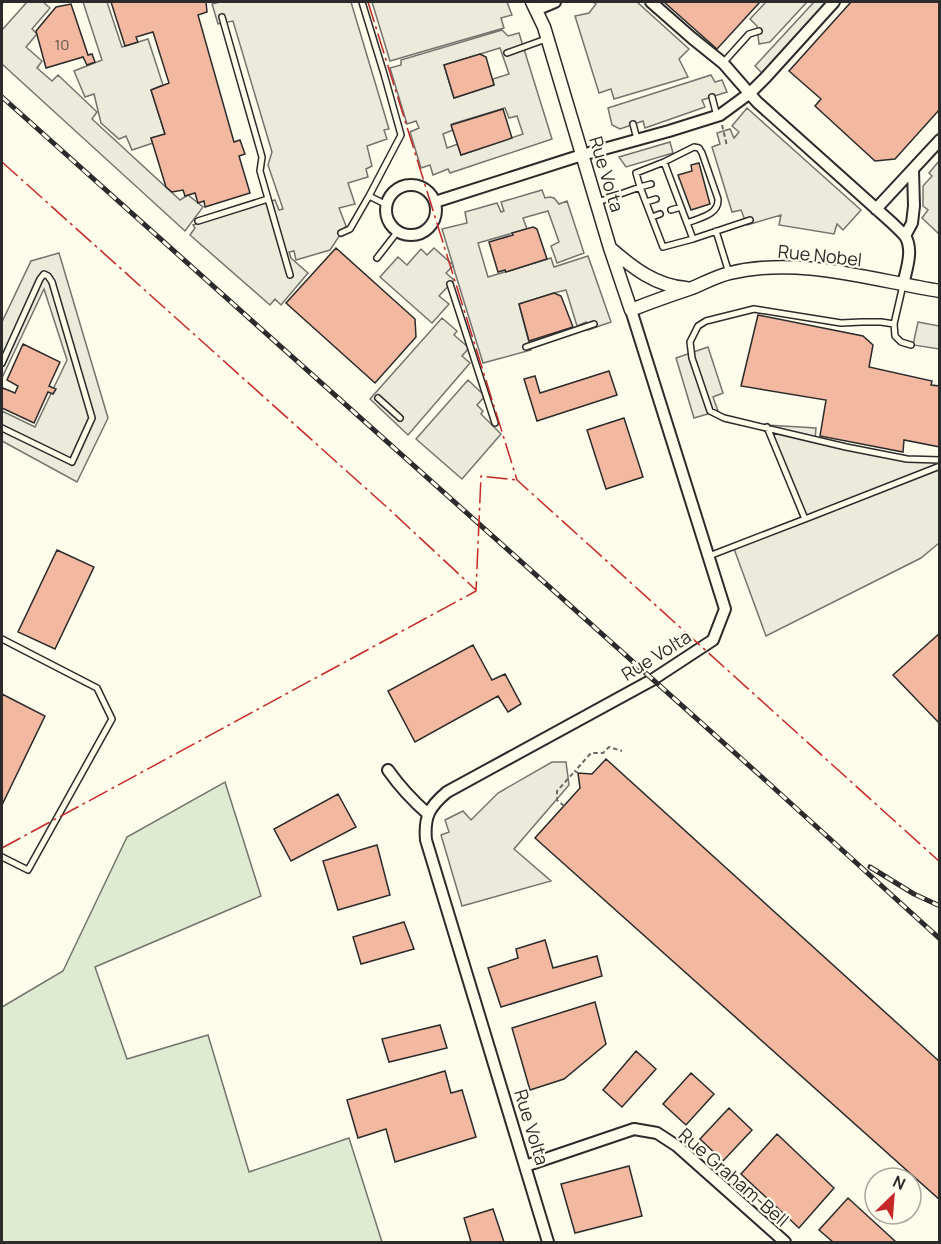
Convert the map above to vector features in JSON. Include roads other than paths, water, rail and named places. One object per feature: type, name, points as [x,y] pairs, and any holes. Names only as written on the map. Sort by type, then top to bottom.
[{"type":"street","points":[[534,6],[555,2]]},
{"type":"street","points":[[651,2],[723,63],[758,102],[905,236],[909,245],[909,255],[903,285]]},
{"type":"street","points":[[435,202],[718,115],[750,93],[834,2]]},
{"type":"street","name":"Rue Volta","points":[[534,6],[548,38],[610,248],[725,609],[713,640],[652,680],[447,792],[436,801],[428,814],[424,827],[426,840],[548,1242]]},
{"type":"street","points":[[876,209],[939,140]]},
{"type":"street","points":[[905,236],[912,223],[913,170]]},
{"type":"street","points":[[408,185],[425,189],[435,202],[436,218],[432,226],[418,235],[402,234],[390,224],[387,216],[388,200],[400,188],[408,185]]},
{"type":"street","points":[[610,248],[632,267],[654,280],[674,287],[691,288]]},
{"type":"street","name":"Rue Nobel","points":[[631,310],[729,273],[758,268],[805,268],[838,272],[939,291]]},
{"type":"street","points":[[388,770],[405,793],[428,814]]},
{"type":"street","name":"Rue Graham-Bell","points":[[525,1166],[633,1129],[657,1133],[677,1146],[785,1242]]},
{"type":"lane","points":[[341,232],[350,230],[401,135],[362,2]]},
{"type":"lane","points":[[222,17],[262,157],[260,171],[290,275]]},
{"type":"lane","points":[[723,63],[749,34],[759,31]]},
{"type":"lane","points":[[507,53],[548,38]]},
{"type":"lane","points":[[712,97],[718,115]]},
{"type":"lane","points":[[633,124],[637,139]]},
{"type":"lane","points":[[687,223],[715,211],[718,206],[718,199],[702,153],[699,148],[694,147],[636,173],[663,247],[750,220]]},
{"type":"lane","points":[[664,162],[667,179],[676,193],[693,239]]},
{"type":"lane","points":[[596,202],[651,184]]},
{"type":"lane","points":[[667,195],[676,193]]},
{"type":"lane","points":[[369,196],[387,205]]},
{"type":"lane","points":[[198,221],[268,199]]},
{"type":"lane","points":[[646,202],[656,199]]},
{"type":"lane","points":[[671,210],[681,207]]},
{"type":"lane","points":[[652,217],[660,214]]},
{"type":"lane","points":[[377,258],[398,231]]},
{"type":"lane","points":[[716,231],[729,273]]},
{"type":"lane","points":[[2,363],[44,274],[52,282],[92,418],[72,462],[2,428]]},
{"type":"lane","points":[[450,284],[495,423]]},
{"type":"lane","points":[[903,285],[894,324],[895,336],[901,342],[911,345]]},
{"type":"lane","points":[[894,324],[841,323],[754,309],[706,321],[698,326],[690,342],[692,358],[710,411],[724,418],[907,459],[939,460]]},
{"type":"lane","points":[[526,347],[594,324]]},
{"type":"lane","points":[[2,345],[8,349]]},
{"type":"lane","points":[[378,398],[400,418]]},
{"type":"lane","points":[[767,427],[805,519]]},
{"type":"lane","points":[[709,556],[939,466]]},
{"type":"lane","points":[[2,639],[97,688],[112,719],[28,870],[2,857]]},
{"type":"railway","points":[[2,97],[940,939]]},
{"type":"railway","points":[[870,867],[914,894],[940,906]]}]
